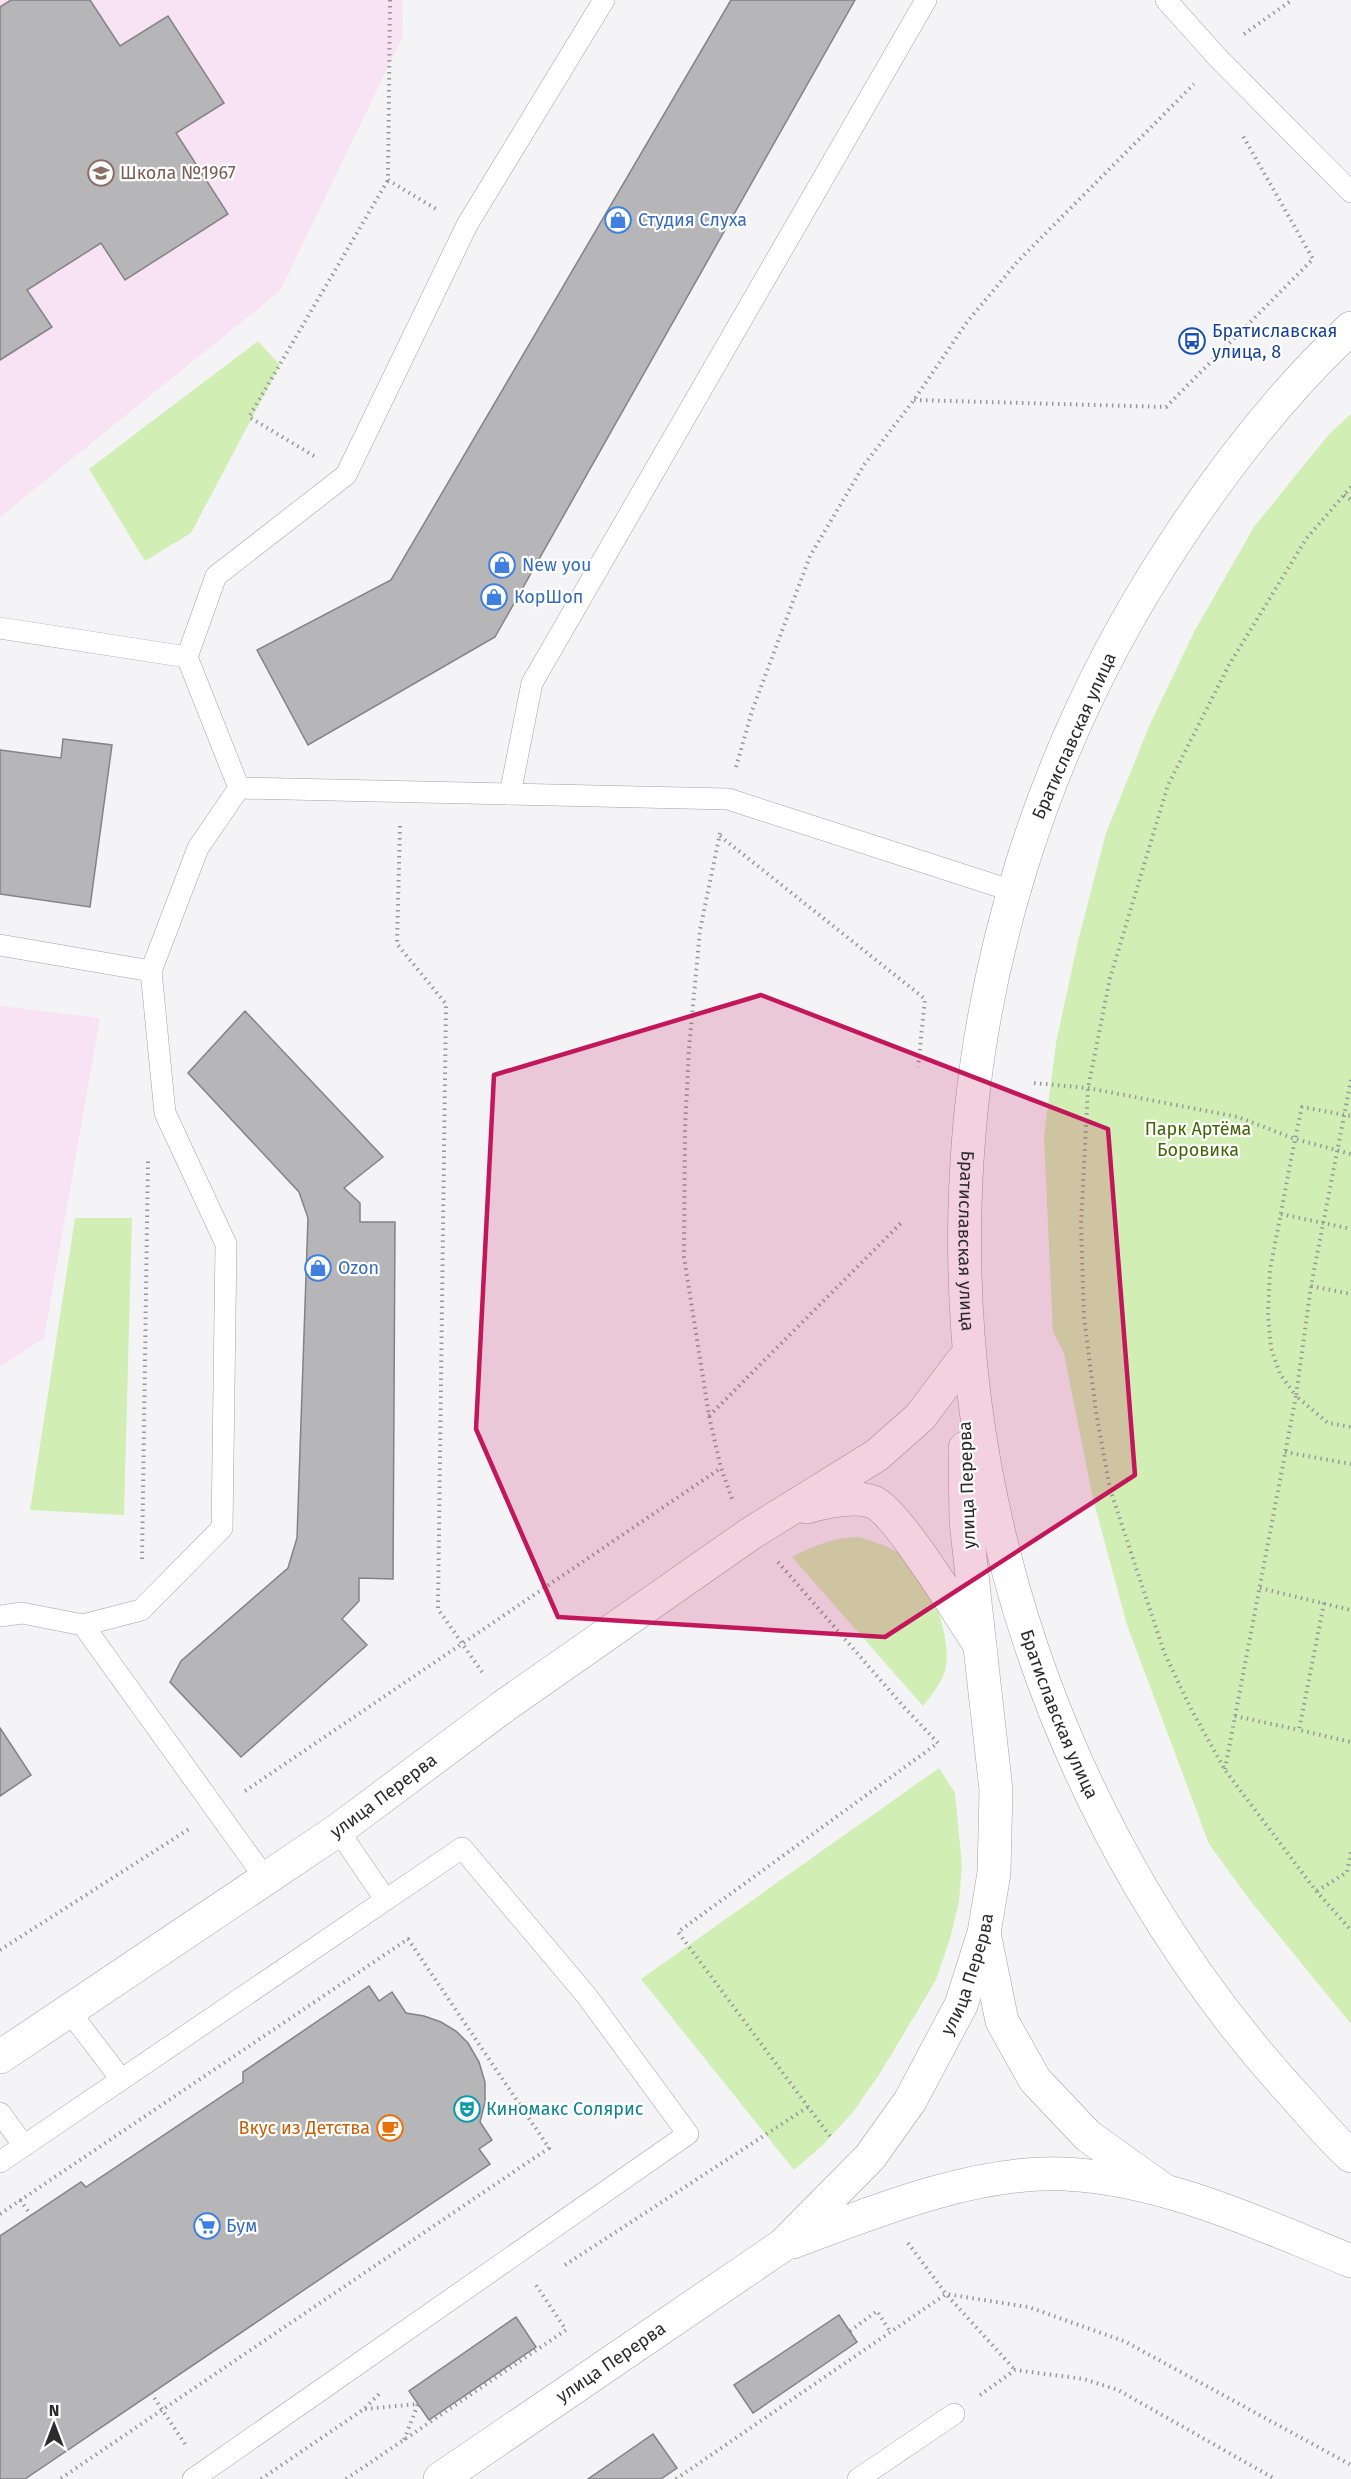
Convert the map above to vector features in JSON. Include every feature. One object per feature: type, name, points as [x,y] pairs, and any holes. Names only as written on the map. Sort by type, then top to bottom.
[{"type":"main road","name":"Братиславская улица","points":[[1351,328],[1273,410],[1205,497],[1144,588],[1092,685],[1061,756],[1048,787],[1013,891],[997,952],[975,1075],[967,1148],[964,1221],[966,1315],[974,1408],[990,1500],[1012,1590],[1054,1714],[1109,1833],[1176,1946],[1254,2051],[1351,2156]]},
{"type":"main road","name":"улица Перерва","points":[[440,2479],[783,2246],[870,2157],[910,2101],[961,2005],[984,1933],[994,1873],[996,1790],[966,1522],[963,1360],[964,1221]]},
{"type":"main road","name":"улица Перерва","points":[[0,2057],[338,1830],[504,1706],[760,1528],[877,1455],[920,1417],[963,1360]]},
{"type":"main road","name":"улица Перерва","points":[[760,1528],[800,1509],[838,1499],[874,1502],[895,1519],[980,1645]]},
{"type":"main road","points":[[984,1933],[1002,2021],[1035,2080],[1088,2136],[1165,2191]]},
{"type":"main road","name":"улица Перерва","points":[[783,2246],[890,2206],[977,2182],[1063,2174],[1106,2178],[1165,2191],[1246,2218],[1351,2261]]},
{"type":"lane","points":[[239,788],[188,657],[216,576],[346,475],[467,225],[604,0]]},
{"type":"lane","points":[[510,794],[532,683],[926,0]]},
{"type":"lane","points":[[1166,0],[1218,57],[1351,192]]},
{"type":"lane","points":[[0,628],[188,657]]},
{"type":"lane","points":[[239,788],[728,799],[1013,891]]},
{"type":"lane","points":[[0,1616],[22,1612],[83,1624],[141,1610],[222,1528],[226,1244],[165,1113],[151,970],[198,848],[239,788]]},
{"type":"lane","points":[[0,945],[151,970]]},
{"type":"lane","points":[[83,1624],[265,1878]]},
{"type":"lane","points":[[338,1830],[385,1899]]},
{"type":"lane","points":[[0,2162],[462,1848],[586,1995],[688,2134],[199,2475]]},
{"type":"lane","points":[[69,2011],[121,2079]]},
{"type":"lane","points":[[0,2114],[24,2146]]},
{"type":"lane","points":[[858,2479],[954,2414]]},
{"type":"path","points":[[346,475],[249,417],[388,180],[390,0]]},
{"type":"path","points":[[914,400],[1166,407],[1313,259],[1242,134]]},
{"type":"path","points":[[388,180],[422,202],[467,225]]},
{"type":"path","points":[[1351,487],[1306,539],[1229,665],[1168,785],[1110,978],[1088,1088],[1081,1225],[1084,1317],[1096,1412],[1110,1489],[1164,1652],[1191,1709],[1225,1770],[1316,1891],[1351,1930]]},
{"type":"path","points":[[1344,495],[1351,500]]},
{"type":"path","points":[[401,792],[397,944],[446,1004],[438,1609],[504,1706]]},
{"type":"path","points":[[720,836],[925,999],[918,1067]]},
{"type":"path","points":[[1225,1770],[1296,1396],[1311,1286],[1351,1080]]},
{"type":"path","points":[[1034,1083],[1088,1088],[1238,1117],[1295,1139],[1336,1152],[1351,1154]]},
{"type":"path","points":[[1351,1116],[1302,1107],[1270,1270],[1269,1326],[1271,1348],[1280,1374],[1296,1396],[1328,1423],[1351,1427]]},
{"type":"path","points":[[141,1610],[148,1158],[165,1113]]},
{"type":"path","points":[[1281,1214],[1351,1229]]},
{"type":"path","points":[[710,1416],[903,1221]]},
{"type":"path","points":[[1311,1286],[1351,1293]]},
{"type":"path","points":[[1285,1452],[1351,1464]]},
{"type":"path","points":[[0,1950],[217,1811],[721,1468]]},
{"type":"path","points":[[1260,1588],[1351,1610]]},
{"type":"path","points":[[1299,1730],[1324,1604]]},
{"type":"path","points":[[1235,1716],[1351,1742]]},
{"type":"path","points":[[838,2147],[678,1932],[938,1743]]},
{"type":"path","points":[[1316,1891],[1347,1872],[1351,1852]]},
{"type":"path","points":[[0,2214],[408,1939],[549,2148],[60,2479]]},
{"type":"path","points":[[712,2168],[808,2107]]},
{"type":"path","points":[[20,2200],[31,2216]]},
{"type":"path","points":[[908,2242],[946,2294],[1015,2370],[1084,2379],[1118,2390],[1275,2479]]},
{"type":"path","points":[[346,2479],[566,2330],[536,2284]]},
{"type":"path","points":[[676,2479],[946,2294],[1028,2307],[1124,2341],[1351,2465]]},
{"type":"path","points":[[850,2331],[877,2311],[891,2332]]},
{"type":"path","points":[[954,2414],[1015,2370]]},
{"type":"path","points":[[151,2393],[199,2475]]},
{"type":"path","points":[[261,2479],[364,2409],[418,2404],[404,2440]]},
{"type":"highlighted area","points":[[761,995],[1108,1129],[1135,1475],[885,1637],[558,1617],[476,1429],[494,1075]]},
{"type":"shaded area","points":[[0,0],[402,0],[403,36],[280,291],[0,517]]},
{"type":"shaded area","points":[[0,1006],[100,1018],[44,1338],[0,1367]]},
{"type":"green space","points":[[258,341],[280,365],[191,533],[145,561],[89,469]]},
{"type":"green space","name":"Парк Артёма Боровика","points":[[1351,414],[1351,2024],[1249,1899],[1209,1844],[1127,1625],[1093,1499],[1064,1353],[1053,1332],[1044,1137],[1056,1043],[1078,941],[1106,833],[1150,724],[1194,632],[1254,527],[1329,434]]},
{"type":"green space","points":[[75,1218],[132,1218],[124,1515],[30,1510]]},
{"type":"green space","points":[[858,1537],[889,1548],[911,1561],[929,1588],[934,1601],[946,1643],[946,1667],[940,1683],[923,1706],[792,1557],[824,1543]]},
{"type":"green space","points":[[939,1768],[955,1793],[962,1865],[959,1902],[950,1939],[936,1980],[879,2075],[853,2112],[823,2145],[794,2170],[641,1979]]},
{"type":"building","name":"Школа №1967","points":[[11,0],[90,0],[120,46],[168,16],[224,103],[176,133],[228,214],[125,280],[101,243],[27,290],[52,327],[0,360],[0,7]]},
{"type":"building","points":[[731,0],[855,0],[495,637],[308,745],[257,650],[391,580]]},
{"type":"building","points":[[63,739],[112,745],[90,907],[0,894],[0,750],[61,758]]},
{"type":"building","points":[[245,1011],[383,1157],[344,1188],[360,1203],[360,1222],[395,1222],[393,1579],[359,1578],[359,1601],[342,1619],[367,1645],[241,1757],[170,1682],[181,1661],[288,1568],[297,1538],[308,1218],[299,1192],[188,1073]]},
{"type":"building","points":[[0,1728],[31,1775],[0,1796]]},
{"type":"building","name":"Бум","points":[[369,1986],[379,2001],[392,1992],[406,2013],[441,2022],[456,2031],[468,2043],[479,2062],[485,2082],[485,2102],[480,2122],[492,2140],[479,2149],[490,2164],[25,2479],[0,2479],[0,2236],[81,2182],[86,2187],[243,2082],[243,2072]]},
{"type":"building","points":[[839,2315],[857,2342],[753,2413],[734,2385]]},
{"type":"building","points":[[516,2317],[536,2347],[429,2420],[409,2391]]},
{"type":"building","points":[[653,2434],[677,2468],[661,2479],[588,2479]]},
{"type":"place","name":"Школа №1967","points":[[101,173]]},
{"type":"place","name":"Студия Слуха","points":[[618,220]]},
{"type":"place","name":"Братиславская улица, 8","points":[[1192,341]]},
{"type":"place","name":"New you","points":[[502,565]]},
{"type":"place","name":"КорШоп","points":[[494,597]]},
{"type":"place","name":"Ozon","points":[[318,1268]]},
{"type":"place","name":"Киномакс Солярис","points":[[467,2109]]},
{"type":"place","name":"Вкус из Детства","points":[[390,2128]]},
{"type":"place","name":"Бум","points":[[207,2226]]}]
